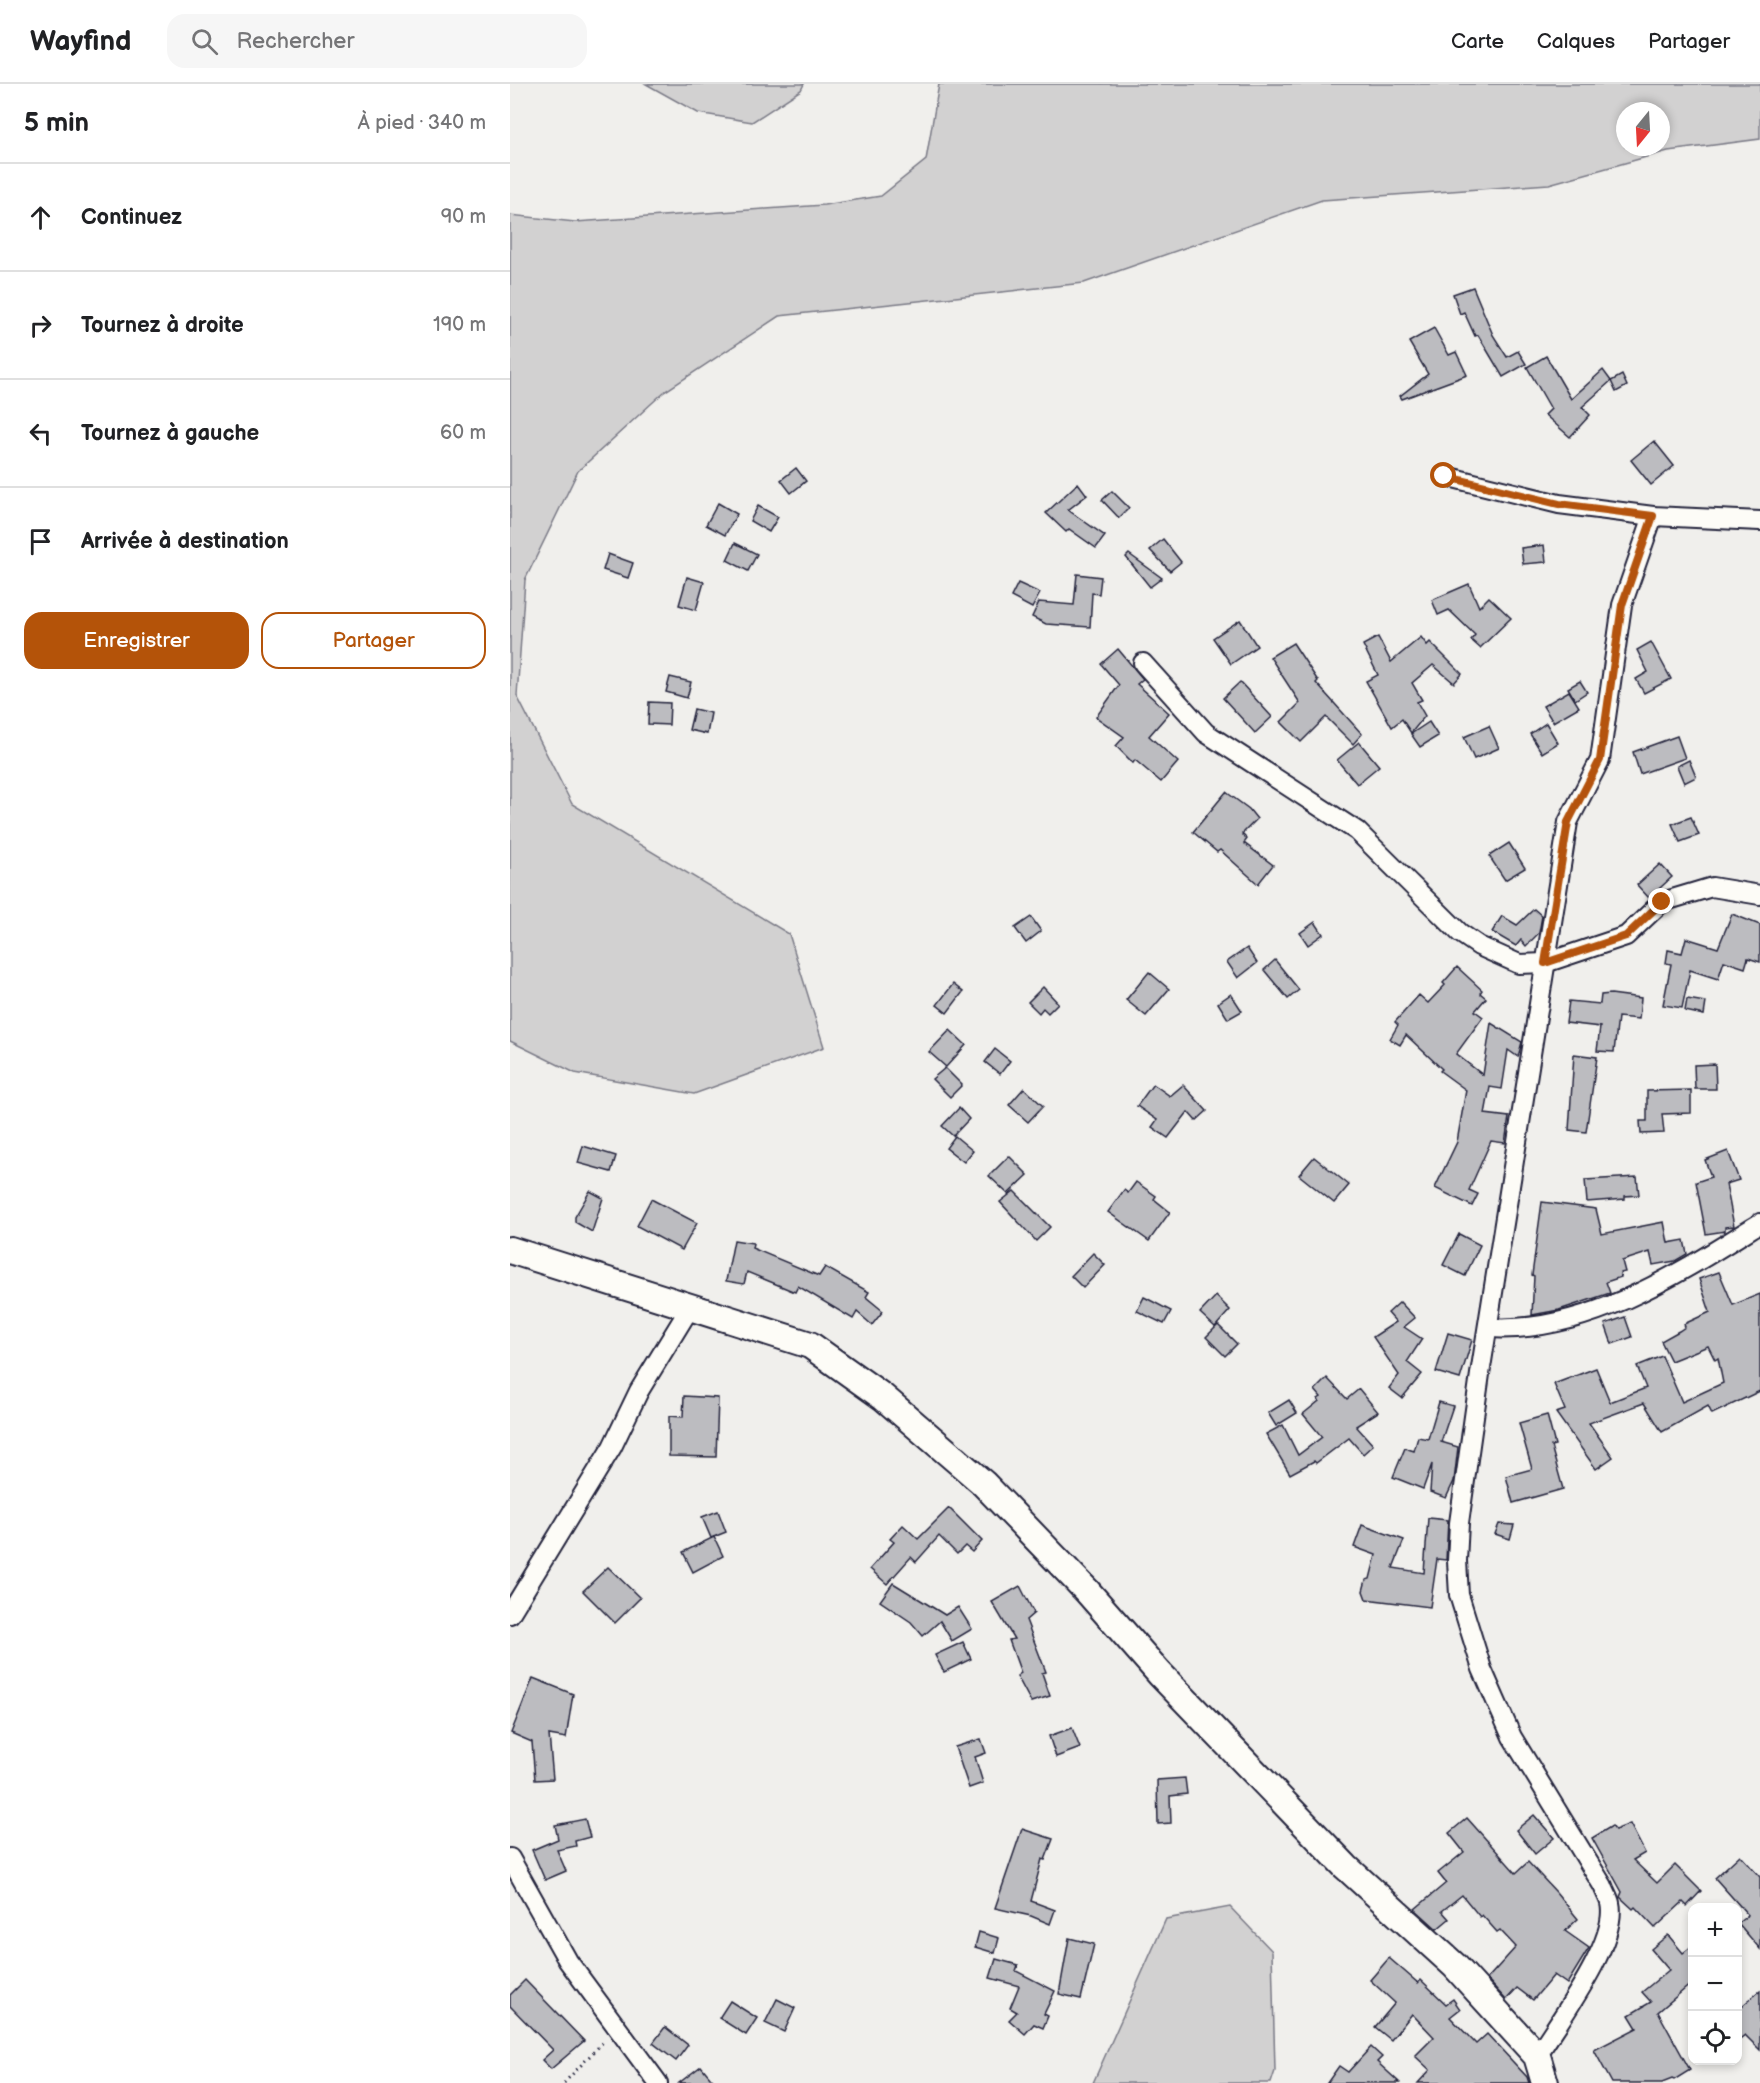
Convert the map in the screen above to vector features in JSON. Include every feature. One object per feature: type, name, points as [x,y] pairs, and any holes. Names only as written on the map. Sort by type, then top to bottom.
[{"type":"street","points":[[1444,476],[1559,504],[1653,516],[1760,521]]},
{"type":"street","points":[[1537,2056],[1599,1958],[1611,1905],[1603,1886],[1512,1737],[1482,1669],[1459,1595],[1459,1523],[1568,822],[1600,760],[1622,605],[1653,516]]},
{"type":"street","points":[[1143,663],[1206,733],[1357,831],[1460,933],[1479,946],[1520,964],[1545,963],[1626,936],[1662,902],[1712,887],[1760,895]]},
{"type":"street","points":[[1489,1328],[1516,1329],[1548,1325],[1606,1308],[1695,1262],[1760,1223]]},
{"type":"street","points":[[510,1250],[810,1345],[883,1396],[983,1483],[1087,1591],[1160,1674],[1346,1867],[1455,1966],[1537,2056],[1546,2083]]},
{"type":"street","points":[[510,1614],[607,1456],[644,1382],[691,1306]]},
{"type":"street","points":[[510,1858],[568,1961],[658,2083]]},
{"type":"path","points":[[564,2083],[617,2028]]},
{"type":"shaded area","points":[[646,84],[804,84],[801,90],[752,122],[698,113]]},
{"type":"shaded area","points":[[939,84],[1760,84],[1760,139],[1670,151],[1670,102],[1616,102],[1616,156],[1650,156],[1549,184],[1322,200],[1084,283],[779,316],[664,392],[578,471],[525,580],[517,696],[572,804],[789,934],[824,1047],[694,1094],[575,1073],[510,1041],[510,215],[575,222],[824,205],[881,196],[926,160]]},
{"type":"shaded area","points":[[1230,1907],[1272,1951],[1275,2071],[1271,2083],[1093,2083],[1166,1919]]},
{"type":"building","points":[[1473,287],[1493,335],[1507,357],[1518,351],[1526,364],[1503,377],[1478,335],[1475,336],[1464,312],[1460,314],[1453,294]]},
{"type":"building","points":[[1434,328],[1449,355],[1456,352],[1467,375],[1402,399],[1400,396],[1428,374],[1409,342]]},
{"type":"building","points":[[1546,356],[1571,399],[1603,370],[1611,381],[1582,407],[1590,415],[1570,437],[1545,415],[1551,409],[1527,367]]},
{"type":"building","points":[[1622,375],[1627,386],[1616,392],[1611,381]]},
{"type":"building","points":[[1654,441],[1674,466],[1651,485],[1631,460]]},
{"type":"building","points":[[796,468],[806,481],[791,493],[781,480]]},
{"type":"building","points":[[1078,483],[1087,495],[1068,510],[1105,536],[1096,548],[1069,529],[1066,532],[1046,513]]},
{"type":"building","points":[[1112,491],[1129,508],[1119,518],[1102,500]]},
{"type":"building","points":[[718,503],[737,514],[725,535],[706,525]]},
{"type":"building","points":[[758,506],[778,517],[769,532],[750,521]]},
{"type":"building","points":[[1163,539],[1181,562],[1170,571],[1150,550]]},
{"type":"building","points":[[735,543],[757,554],[748,571],[727,560]]},
{"type":"building","points":[[1544,545],[1546,562],[1523,564],[1521,548]]},
{"type":"building","points":[[608,554],[633,563],[628,578],[603,570]]},
{"type":"building","points":[[1129,554],[1162,578],[1150,587],[1126,557]]},
{"type":"building","points":[[1077,574],[1101,577],[1099,594],[1092,593],[1090,627],[1046,624],[1032,617],[1039,602],[1074,605]]},
{"type":"building","points":[[687,577],[704,582],[696,610],[679,605]]},
{"type":"building","points":[[1018,583],[1040,593],[1032,608],[1011,597]]},
{"type":"building","points":[[1469,584],[1479,607],[1489,597],[1511,618],[1480,648],[1471,640],[1475,635],[1449,610],[1438,615],[1432,600]]},
{"type":"building","points":[[1240,620],[1257,646],[1231,664],[1213,638]]},
{"type":"building","points":[[1378,637],[1391,662],[1421,637],[1427,645],[1430,642],[1462,674],[1454,683],[1433,665],[1412,683],[1422,700],[1417,702],[1425,716],[1411,733],[1402,719],[1392,727],[1366,681],[1378,675],[1363,645]]},
{"type":"building","points":[[1651,642],[1671,679],[1644,693],[1636,679],[1648,672],[1637,650]]},
{"type":"building","points":[[1293,643],[1318,681],[1316,683],[1362,734],[1353,744],[1326,717],[1301,742],[1281,722],[1300,703],[1270,657]]},
{"type":"building","points":[[1118,649],[1143,679],[1137,684],[1169,713],[1149,736],[1178,762],[1161,782],[1135,760],[1133,763],[1116,746],[1124,737],[1096,717],[1119,685],[1101,664]]},
{"type":"building","points":[[670,677],[691,682],[687,698],[666,692]]},
{"type":"building","points":[[1580,681],[1587,692],[1575,700],[1568,688]]},
{"type":"building","points":[[1240,682],[1272,717],[1255,733],[1223,698]]},
{"type":"building","points":[[1569,691],[1579,707],[1553,722],[1543,706]]},
{"type":"building","points":[[649,702],[670,703],[669,725],[648,724]]},
{"type":"building","points":[[694,709],[711,713],[707,734],[689,730]]},
{"type":"building","points":[[1429,722],[1438,736],[1420,747],[1411,734]]},
{"type":"building","points":[[1546,723],[1558,743],[1542,753],[1530,734]]},
{"type":"building","points":[[1489,726],[1499,748],[1474,759],[1464,737]]},
{"type":"building","points":[[1677,736],[1685,758],[1640,774],[1633,752]]},
{"type":"building","points":[[1359,742],[1379,766],[1357,784],[1337,760]]},
{"type":"building","points":[[1689,760],[1696,777],[1684,783],[1677,766]]},
{"type":"building","points":[[1226,792],[1249,809],[1257,819],[1242,834],[1247,839],[1244,843],[1273,865],[1258,884],[1220,850],[1217,852],[1193,832]]},
{"type":"building","points":[[1691,817],[1699,835],[1680,842],[1672,824]]},
{"type":"building","points":[[1509,843],[1525,868],[1505,880],[1489,856]]},
{"type":"building","points":[[1660,864],[1672,877],[1649,898],[1637,885]]},
{"type":"building","points":[[1534,909],[1542,916],[1539,933],[1526,946],[1521,940],[1516,946],[1492,932],[1502,916],[1517,925]]},
{"type":"building","points":[[1732,914],[1760,925],[1760,962],[1748,958],[1745,968],[1724,961],[1718,979],[1690,970],[1682,1008],[1663,1005],[1671,964],[1666,963],[1668,950],[1682,953],[1686,938],[1718,948]]},
{"type":"building","points":[[1031,917],[1041,931],[1026,943],[1015,928]]},
{"type":"building","points":[[1315,922],[1323,934],[1308,945],[1300,933]]},
{"type":"building","points":[[1247,948],[1257,963],[1238,978],[1227,962]]},
{"type":"building","points":[[1275,960],[1299,990],[1288,999],[1264,970]]},
{"type":"building","points":[[1457,967],[1482,990],[1480,993],[1486,998],[1475,1011],[1483,1017],[1456,1054],[1483,1075],[1491,1023],[1522,1042],[1518,1057],[1508,1050],[1502,1089],[1490,1087],[1485,1114],[1509,1117],[1505,1143],[1491,1141],[1469,1190],[1478,1194],[1472,1206],[1435,1188],[1457,1142],[1466,1090],[1440,1071],[1442,1069],[1406,1035],[1400,1045],[1390,1039],[1398,1025],[1395,1022],[1419,995],[1428,1003],[1445,985],[1443,983]]},
{"type":"building","points":[[1149,972],[1169,989],[1146,1016],[1126,1000]]},
{"type":"building","points":[[953,984],[963,992],[947,1013],[937,1005]]},
{"type":"building","points":[[1043,987],[1058,1003],[1048,1013],[1043,1008],[1039,1013],[1028,1002]]},
{"type":"building","points":[[1231,994],[1242,1011],[1228,1019],[1218,1003]]},
{"type":"building","points":[[1601,995],[1641,998],[1639,1019],[1618,1017],[1614,1052],[1597,1051],[1600,1027],[1566,1023],[1569,1001],[1600,1004]]},
{"type":"building","points":[[1687,999],[1706,1002],[1704,1015],[1685,1011]]},
{"type":"building","points":[[950,1030],[966,1045],[946,1067],[929,1052]]},
{"type":"building","points":[[995,1049],[1010,1061],[1000,1074],[985,1062]]},
{"type":"building","points":[[1574,1054],[1597,1057],[1586,1132],[1569,1130]]},
{"type":"building","points":[[1715,1064],[1716,1089],[1695,1089],[1694,1065]]},
{"type":"building","points":[[945,1068],[962,1085],[950,1097],[932,1079]]},
{"type":"building","points":[[1153,1084],[1170,1096],[1183,1085],[1207,1111],[1196,1121],[1188,1112],[1168,1138],[1152,1127],[1157,1120],[1137,1106]]},
{"type":"building","points":[[1024,1088],[1043,1106],[1028,1122],[1009,1105]]},
{"type":"building","points":[[1691,1090],[1691,1113],[1662,1114],[1664,1133],[1641,1134],[1640,1121],[1647,1121],[1647,1091]]},
{"type":"building","points":[[959,1108],[969,1119],[953,1136],[942,1126]]},
{"type":"building","points":[[955,1136],[973,1151],[964,1162],[946,1148]]},
{"type":"building","points":[[583,1146],[616,1156],[611,1172],[578,1163]]},
{"type":"building","points":[[1728,1151],[1739,1180],[1726,1184],[1734,1226],[1725,1227],[1725,1231],[1706,1234],[1696,1182],[1711,1177],[1705,1160]]},
{"type":"building","points":[[1009,1156],[1028,1175],[1008,1194],[989,1176]]},
{"type":"building","points":[[1314,1157],[1349,1185],[1334,1203],[1299,1175]]},
{"type":"building","points":[[1637,1177],[1639,1195],[1625,1196],[1625,1199],[1587,1202],[1585,1180]]},
{"type":"building","points":[[1136,1182],[1156,1196],[1154,1199],[1170,1212],[1149,1241],[1108,1212],[1124,1190],[1128,1193]]},
{"type":"building","points":[[590,1191],[603,1198],[592,1232],[575,1222],[575,1217]]},
{"type":"building","points":[[1014,1191],[1050,1227],[1036,1241],[1000,1202]]},
{"type":"building","points":[[651,1199],[697,1223],[682,1250],[637,1226]]},
{"type":"building","points":[[1542,1202],[1596,1209],[1602,1234],[1664,1222],[1668,1243],[1684,1240],[1687,1254],[1675,1261],[1653,1265],[1650,1252],[1622,1261],[1625,1272],[1620,1273],[1621,1277],[1606,1282],[1610,1293],[1559,1310],[1532,1315],[1534,1276],[1532,1275]]},
{"type":"building","points":[[1459,1234],[1480,1245],[1465,1276],[1443,1265]]},
{"type":"building","points":[[734,1240],[753,1243],[752,1248],[819,1276],[825,1267],[869,1292],[866,1297],[883,1311],[872,1325],[857,1312],[853,1319],[798,1286],[795,1292],[747,1272],[744,1284],[726,1281]]},
{"type":"building","points":[[1093,1253],[1105,1265],[1083,1288],[1071,1276]]},
{"type":"building","points":[[1719,1272],[1733,1305],[1760,1294],[1760,1391],[1712,1414],[1708,1406],[1662,1432],[1644,1403],[1589,1423],[1613,1457],[1596,1469],[1556,1413],[1565,1410],[1554,1384],[1596,1368],[1610,1402],[1646,1388],[1637,1366],[1662,1356],[1682,1402],[1723,1383],[1718,1358],[1715,1360],[1708,1346],[1671,1361],[1661,1341],[1685,1327],[1684,1324],[1710,1312],[1699,1279]]},
{"type":"building","points":[[1216,1296],[1230,1310],[1215,1327],[1200,1313]]},
{"type":"building","points":[[1144,1297],[1171,1311],[1164,1324],[1137,1311]]},
{"type":"building","points":[[1400,1302],[1415,1318],[1404,1327],[1422,1339],[1407,1362],[1422,1374],[1402,1398],[1389,1388],[1399,1375],[1373,1337],[1396,1322],[1388,1313]]},
{"type":"building","points":[[1625,1317],[1632,1337],[1612,1344],[1605,1324]]},
{"type":"building","points":[[1218,1325],[1237,1344],[1225,1356],[1206,1337]]},
{"type":"building","points":[[1448,1333],[1472,1340],[1460,1379],[1436,1372]]},
{"type":"building","points":[[1327,1378],[1347,1399],[1359,1389],[1378,1412],[1356,1426],[1373,1445],[1363,1454],[1349,1438],[1316,1463],[1314,1461],[1290,1474],[1266,1434],[1283,1425],[1298,1455],[1322,1437],[1303,1414],[1319,1401],[1321,1397],[1315,1390]]},
{"type":"building","points":[[684,1396],[718,1398],[716,1457],[669,1456],[669,1416],[683,1417]]},
{"type":"building","points":[[1289,1400],[1297,1413],[1276,1426],[1268,1413]]},
{"type":"building","points":[[1439,1402],[1453,1406],[1441,1442],[1458,1447],[1454,1481],[1446,1498],[1430,1492],[1432,1464],[1423,1489],[1393,1477],[1405,1448],[1414,1451],[1418,1437],[1428,1439]]},
{"type":"building","points":[[1547,1415],[1555,1445],[1551,1446],[1563,1489],[1513,1503],[1506,1476],[1532,1469],[1519,1423]]},
{"type":"building","points":[[949,1508],[982,1541],[972,1552],[965,1546],[957,1554],[939,1536],[916,1562],[911,1557],[887,1584],[870,1569],[894,1542],[890,1539],[903,1525],[918,1539]]},
{"type":"building","points":[[718,1511],[726,1532],[711,1538],[702,1517]]},
{"type":"building","points":[[1428,1518],[1448,1520],[1446,1560],[1437,1559],[1430,1607],[1366,1599],[1363,1591],[1366,1580],[1370,1579],[1376,1555],[1354,1547],[1362,1525],[1404,1540],[1393,1568],[1424,1573]]},
{"type":"building","points":[[1499,1524],[1514,1525],[1510,1539],[1495,1534]]},
{"type":"building","points":[[714,1537],[723,1556],[693,1572],[683,1552]]},
{"type":"building","points":[[608,1567],[640,1598],[615,1623],[583,1591]]},
{"type":"building","points":[[893,1583],[945,1615],[958,1607],[972,1629],[952,1641],[940,1621],[923,1636],[911,1622],[880,1601]]},
{"type":"building","points":[[1020,1586],[1034,1613],[1026,1620],[1046,1672],[1042,1673],[1050,1696],[1031,1702],[1017,1676],[1021,1673],[1009,1640],[1014,1639],[992,1602]]},
{"type":"building","points":[[963,1642],[971,1659],[944,1672],[935,1655]]},
{"type":"building","points":[[533,1678],[573,1694],[566,1738],[549,1735],[553,1779],[535,1780],[532,1742],[511,1733]]},
{"type":"building","points":[[1072,1728],[1080,1748],[1056,1757],[1049,1736]]},
{"type":"building","points":[[981,1739],[986,1753],[975,1757],[983,1783],[969,1788],[955,1747]]},
{"type":"building","points":[[1185,1778],[1187,1794],[1170,1796],[1171,1823],[1158,1824],[1157,1780]]},
{"type":"building","points":[[1534,1815],[1554,1838],[1535,1854],[1516,1830]]},
{"type":"building","points":[[1467,1818],[1516,1873],[1528,1862],[1578,1919],[1565,1931],[1589,1948],[1567,1984],[1554,1975],[1533,2000],[1517,1988],[1506,2000],[1487,1979],[1516,1947],[1500,1930],[1497,1932],[1482,1915],[1480,1917],[1462,1895],[1442,1911],[1449,1919],[1437,1929],[1415,1909],[1446,1883],[1438,1873],[1464,1852],[1449,1833]]},
{"type":"building","points":[[585,1819],[590,1837],[575,1841],[576,1846],[557,1850],[566,1871],[545,1880],[532,1850],[558,1839],[555,1825]]},
{"type":"building","points":[[1630,1824],[1645,1853],[1633,1860],[1657,1883],[1675,1865],[1701,1891],[1687,1906],[1683,1902],[1655,1928],[1635,1907],[1633,1909],[1620,1897],[1622,1892],[1592,1838],[1612,1826],[1615,1830]]},
{"type":"building","points":[[1022,1829],[1053,1839],[1045,1860],[1042,1859],[1031,1901],[1055,1910],[1050,1924],[1031,1916],[995,1908]]},
{"type":"building","points":[[1740,1855],[1760,1877],[1760,1949],[1742,1928],[1742,1920],[1748,1915],[1742,1908],[1742,1903],[1737,1903],[1715,1878]]},
{"type":"building","points":[[979,1932],[999,1938],[995,1953],[975,1947]]},
{"type":"building","points":[[1668,1935],[1683,1953],[1688,1949],[1688,1986],[1658,2012],[1690,2070],[1674,2080],[1662,2083],[1612,2083],[1594,2050],[1637,2028],[1629,2015],[1651,2002],[1642,1992],[1669,1970],[1651,1949]]},
{"type":"building","points":[[1069,1938],[1094,1944],[1081,1999],[1059,1994]]},
{"type":"building","points":[[1389,1958],[1418,1983],[1421,1980],[1446,2004],[1453,1999],[1460,2009],[1450,2017],[1476,2044],[1487,2034],[1527,2077],[1529,2083],[1418,2083],[1430,2070],[1415,2056],[1434,2037],[1412,2014],[1391,2040],[1375,2027],[1395,2003],[1370,1980]]},
{"type":"building","points":[[996,1959],[1018,1965],[1016,1971],[1055,1991],[1044,2014],[1048,2016],[1043,2028],[1034,2024],[1025,2034],[1009,2020],[1017,2012],[1010,2008],[1019,1986],[990,1978]]},
{"type":"building","points":[[525,1980],[584,2041],[551,2069],[542,2060],[553,2050],[510,2006],[510,1995]]},
{"type":"building","points":[[1760,1991],[1760,2050],[1745,2035],[1742,2037],[1742,2006]]},
{"type":"building","points":[[777,1999],[795,2008],[784,2032],[765,2023]]},
{"type":"building","points":[[730,2001],[757,2018],[746,2035],[719,2018]]},
{"type":"building","points":[[665,2027],[688,2045],[676,2061],[653,2043]]},
{"type":"building","points":[[1371,2047],[1382,2057],[1377,2062],[1400,2083],[1327,2083],[1339,2066],[1348,2072]]},
{"type":"building","points":[[701,2066],[715,2083],[679,2083]]},
{"type":"route","points":[[1444,476],[1559,504],[1653,516],[1622,605],[1600,760],[1568,822],[1545,963],[1626,936],[1662,902]]}]
